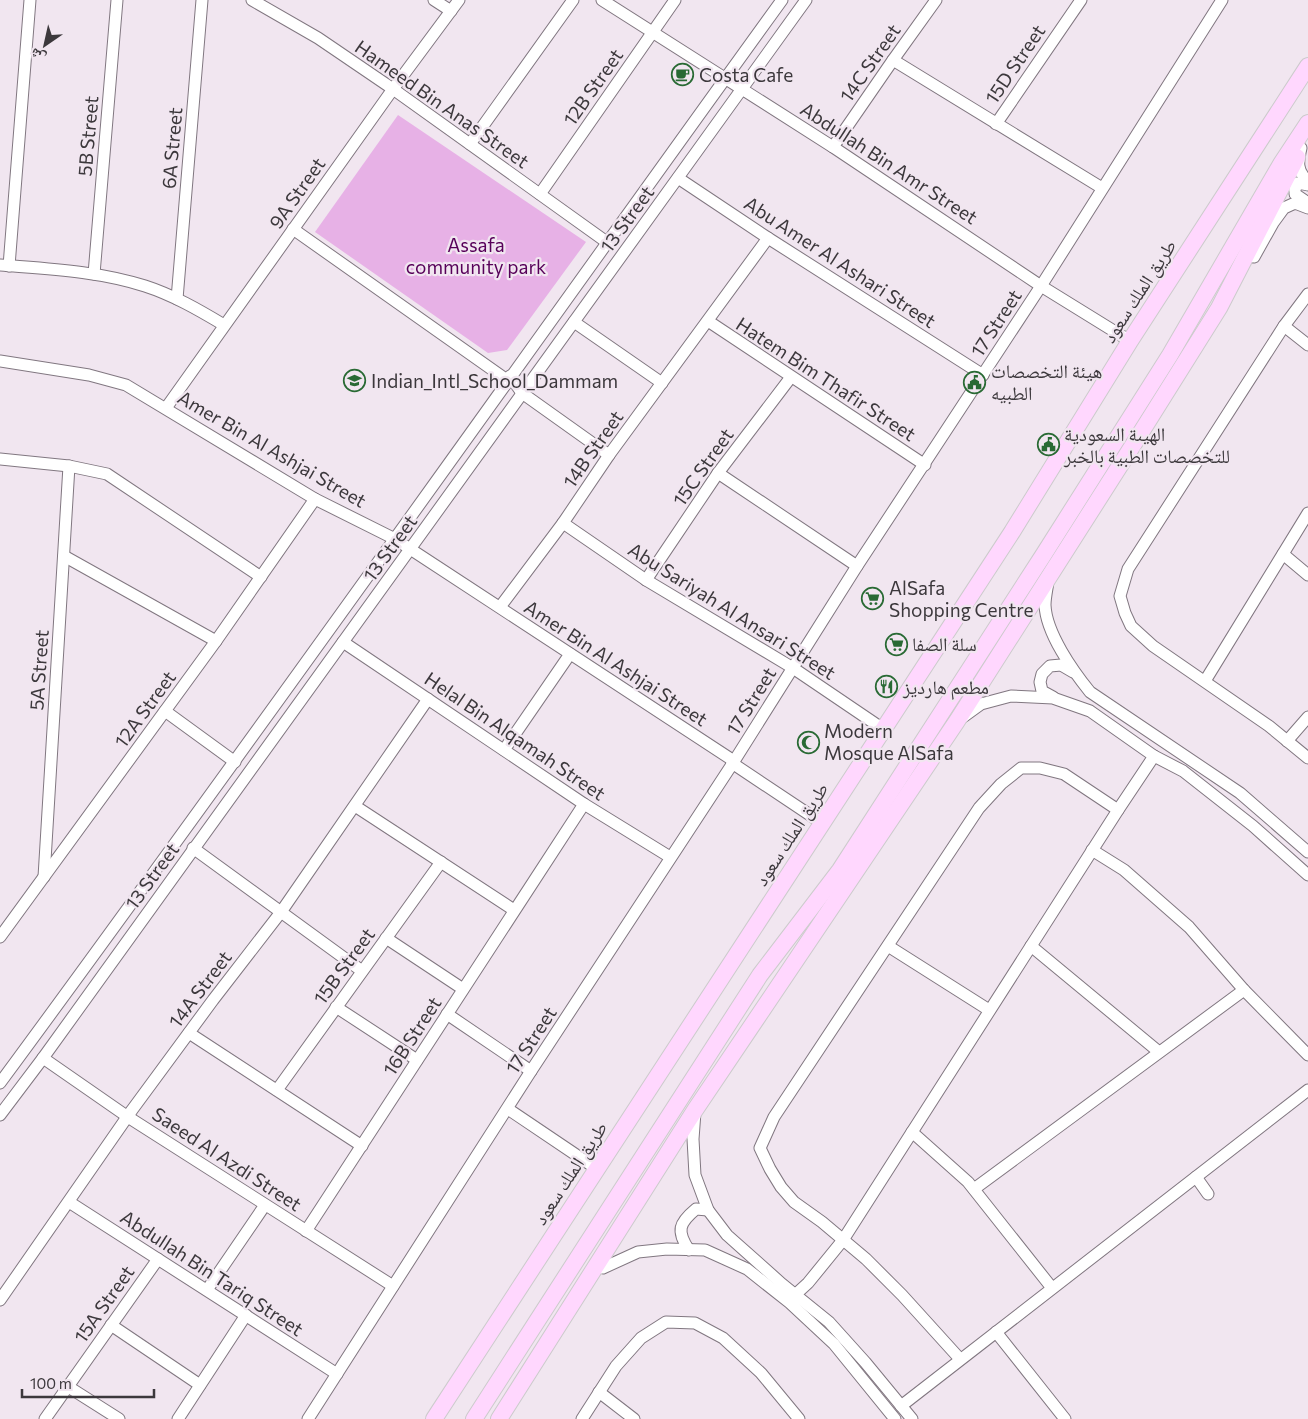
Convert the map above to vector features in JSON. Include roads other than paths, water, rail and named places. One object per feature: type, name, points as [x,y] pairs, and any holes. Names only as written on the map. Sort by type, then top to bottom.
[{"type":"main road","name":"طريق الملك سعود","points":[[434,1419],[1012,532],[1130,340],[1308,66]]},
{"type":"main road","points":[[474,1419],[760,975],[840,870],[1044,554],[1170,355],[1281,164],[1308,123]]},
{"type":"main road","points":[[499,1419],[695,1110],[957,721],[1219,308],[1305,143]]},
{"type":"street","points":[[30,0],[4,266],[113,277],[146,286],[177,299],[224,325]]},
{"type":"street","name":"5B Street","points":[[94,274],[117,0]]},
{"type":"street","name":"6A Street","points":[[177,299],[202,0]]},
{"type":"street","name":"Hameed Bin Anas Street","points":[[252,0],[318,38],[393,89],[608,243]]},
{"type":"street","points":[[434,0],[451,11]]},
{"type":"street","name":"9A Street","points":[[166,408],[393,89],[459,0]]},
{"type":"street","points":[[470,144],[573,0]]},
{"type":"street","name":"Abdullah Bin Amr Street","points":[[602,0],[834,147],[1041,286],[1130,340]]},
{"type":"street","name":"12B Street","points":[[540,194],[675,0]]},
{"type":"street","name":"13 Street","points":[[0,1083],[235,762],[782,0]]},
{"type":"street","name":"13 Street","points":[[0,1115],[806,0]]},
{"type":"street","name":"14C Street","points":[[834,147],[892,60],[936,0]]},
{"type":"street","name":"15D Street","points":[[996,124],[1081,0]]},
{"type":"street","name":"17 Street","points":[[308,1419],[531,1071],[733,762],[857,566],[1041,286],[1222,0]]},
{"type":"street","points":[[892,60],[1102,188]]},
{"type":"street","points":[[1305,143],[1298,162],[1299,169],[1308,181]]},
{"type":"street","name":"Abu Amer Al Ashari Street","points":[[678,178],[983,376]]},
{"type":"street","points":[[1308,185],[1298,183],[1295,189],[1295,194],[1308,203]]},
{"type":"street","points":[[1219,308],[1243,275],[1273,223],[1284,208],[1295,203],[1308,208]]},
{"type":"street","points":[[293,229],[509,378],[522,393],[609,455]]},
{"type":"street","name":"14B Street","points":[[500,608],[768,238]]},
{"type":"street","points":[[1308,294],[1284,326],[1128,569],[1120,596],[1131,626],[1153,646],[1269,726],[1308,758]]},
{"type":"street","name":"Hatem Bim Thafir Street","points":[[708,321],[924,465]]},
{"type":"street","points":[[574,322],[662,383]]},
{"type":"street","points":[[1284,326],[1308,345]]},
{"type":"street","name":"Amer Bin Al Ashjai Street","points":[[0,361],[89,375],[126,385],[315,500],[411,548],[822,823]]},
{"type":"street","name":"15C Street","points":[[646,580],[718,473],[791,377]]},
{"type":"street","points":[[0,458],[69,466],[107,474],[261,577]]},
{"type":"street","name":"5A Street","points":[[44,877],[69,466]]},
{"type":"street","points":[[718,473],[857,566]]},
{"type":"street","name":"12A Street","points":[[0,937],[216,641],[315,500]]},
{"type":"street","points":[[1205,682],[1308,513]]},
{"type":"street","name":"Abu Sariyah Al Ansari Street","points":[[563,523],[646,580],[793,668],[883,729]]},
{"type":"street","points":[[1283,554],[1308,575]]},
{"type":"street","points":[[64,556],[216,641]]},
{"type":"street","points":[[1049,576],[1045,606],[1053,635],[1074,673],[1090,692],[1240,793],[1308,852]]},
{"type":"street","name":"Helal Bin Alqamah Street","points":[[343,642],[584,804],[670,857]]},
{"type":"street","points":[[504,750],[570,654]]},
{"type":"street","points":[[1074,673],[1061,665],[1050,666],[1042,674],[1040,682],[1042,691],[1053,698],[1090,710],[1154,756],[1183,771],[1253,826],[1308,875]]},
{"type":"street","points":[[957,721],[981,704],[1011,696],[1053,698]]},
{"type":"street","name":"14A Street","points":[[0,1300],[128,1116],[281,912],[428,699]]},
{"type":"street","points":[[164,712],[235,762]]},
{"type":"street","points":[[1287,741],[1308,717]]},
{"type":"street","points":[[796,1294],[808,1283],[843,1240],[1154,756]]},
{"type":"street","points":[[960,1359],[902,1295],[866,1259],[794,1202],[781,1188],[760,1148],[774,1117],[979,808],[1001,784],[1021,768],[1040,768],[1064,774],[1118,810]]},
{"type":"street","name":"16B Street","points":[[306,1231],[584,804]]},
{"type":"street","points":[[355,806],[514,910]]},
{"type":"street","points":[[193,848],[362,971]]},
{"type":"street","points":[[1092,850],[1124,870],[1182,921],[1244,990],[1308,1055]]},
{"type":"street","name":"15B Street","points":[[277,1090],[441,862]]},
{"type":"street","points":[[386,938],[463,989]]},
{"type":"street","points":[[888,946],[990,1010]]},
{"type":"street","points":[[1031,946],[1159,1052]]},
{"type":"street","points":[[974,1189],[1244,990]]},
{"type":"street","points":[[336,1007],[417,1060]]},
{"type":"street","points":[[447,1014],[531,1071]]},
{"type":"street","points":[[189,1033],[362,1146]]},
{"type":"street","name":"Saeed Al Azdi Street","points":[[43,1058],[128,1116],[393,1286]]},
{"type":"street","points":[[901,1406],[1308,1090]]},
{"type":"street","points":[[508,1109],[597,1169]]},
{"type":"street","points":[[695,1110],[693,1139],[695,1175],[708,1210],[727,1235],[829,1322],[912,1419]]},
{"type":"street","points":[[912,1132],[968,1182],[1052,1288]]},
{"type":"street","points":[[1196,1177],[1208,1194]]},
{"type":"street","name":"Abdullah Bin Tariq Street","points":[[69,1202],[337,1374]]},
{"type":"street","points":[[208,1290],[265,1205]]},
{"type":"street","points":[[689,1250],[680,1235],[680,1227],[685,1218],[696,1209],[708,1210]]},
{"type":"street","points":[[603,1268],[638,1252],[667,1249],[705,1250],[747,1269],[783,1298],[834,1344],[896,1419]]},
{"type":"street","name":"15A Street","points":[[45,1419],[158,1259]]},
{"type":"street","points":[[178,1419],[246,1314]]},
{"type":"street","points":[[582,1419],[616,1366],[641,1338],[666,1322],[695,1323],[723,1338],[761,1373],[799,1419]]},
{"type":"street","points":[[111,1324],[200,1385]]},
{"type":"street","points":[[996,1332],[1065,1419]]},
{"type":"street","points":[[67,1386],[119,1419]]},
{"type":"street","points":[[599,1392],[634,1419]]},
{"type":"place","name":"Costa Cafe","points":[[683,75]]},
{"type":"place","name":"Indian_Intl_School_Dammam","points":[[355,381]]},
{"type":"place","name":"هيئة التخصصات الطبيه","points":[[975,382]]},
{"type":"place","name":"الهيىة السعودية للتخصصات الطبية بالخبر","points":[[1048,445]]},
{"type":"place","name":"AlSafa Shopping Centre","points":[[873,599]]},
{"type":"place","name":"سلة الصفا","points":[[896,644]]},
{"type":"place","name":"مطعم هارديز","points":[[887,687]]},
{"type":"place","name":"Modern Mosque AlSafa","points":[[808,742]]},
{"type":"park label","name":"Assafa community park","points":[[476,256]]}]
